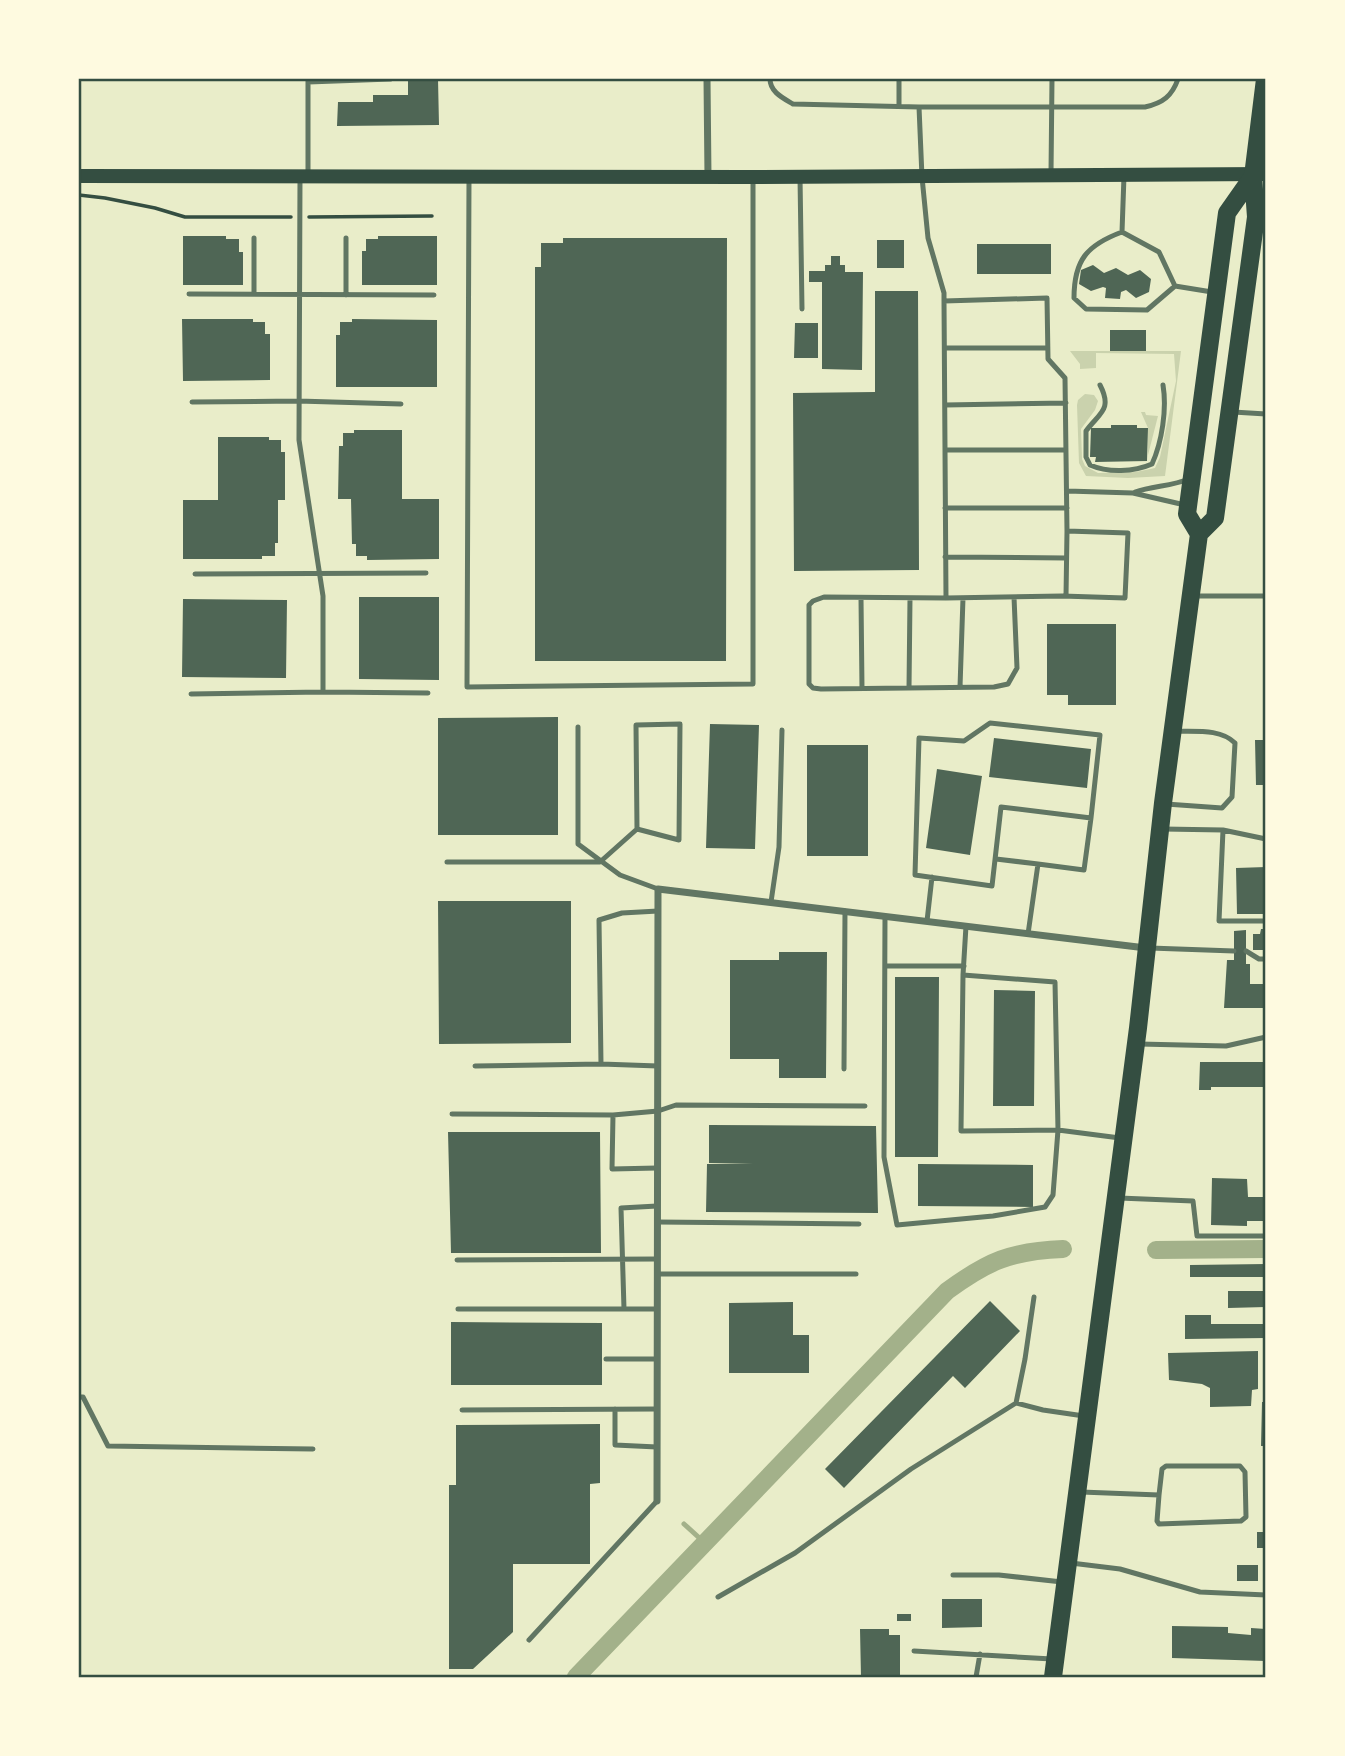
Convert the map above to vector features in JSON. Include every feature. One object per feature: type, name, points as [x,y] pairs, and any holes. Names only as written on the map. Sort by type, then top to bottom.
[{"type":"main road","points":[[1054,1668],[1136,1044],[1163,803],[1199,534],[1215,518],[1257,210],[1265,79]]},
{"type":"main road","points":[[79,176],[470,178],[1260,175]]},
{"type":"main road","points":[[1199,534],[1187,514],[1227,213],[1260,175]]},
{"type":"street","points":[[708,79],[708,177]]},
{"type":"street","points":[[657,1501],[658,888],[1146,948]]},
{"type":"lane","points":[[323,692],[323,596],[299,440],[300,217],[307,80],[391,79]]},
{"type":"lane","points":[[770,79],[770,84],[777,93],[793,104],[1052,108],[1145,107],[1159,104],[1168,97],[1178,79]]},
{"type":"lane","points":[[899,79],[899,106]]},
{"type":"lane","points":[[1051,176],[1052,79]]},
{"type":"lane","points":[[919,107],[928,238],[944,293],[946,598]]},
{"type":"lane","points":[[1122,232],[1124,176]]},
{"type":"lane","points":[[470,178],[467,688],[753,684],[752,177]]},
{"type":"lane","points":[[800,177],[802,310]]},
{"type":"lane","points":[[1122,232],[1159,252],[1175,286],[1147,310],[1086,309],[1074,298],[1074,280],[1081,257],[1103,239],[1122,232]]},
{"type":"lane","points":[[254,238],[254,294]]},
{"type":"lane","points":[[346,238],[346,295]]},
{"type":"lane","points":[[1175,286],[1217,293]]},
{"type":"lane","points":[[189,294],[434,295]]},
{"type":"lane","points":[[944,301],[1047,298],[1048,359],[1065,377],[1066,596]]},
{"type":"lane","points":[[944,348],[1047,348]]},
{"type":"lane","points":[[1100,385],[1106,396],[1105,406],[1101,416],[1086,431],[1086,457],[1090,465],[1099,469],[1130,469],[1152,464],[1157,454],[1166,404],[1163,385]]},
{"type":"lane","points":[[192,402],[401,404]]},
{"type":"lane","points":[[945,405],[1066,403]]},
{"type":"lane","points":[[1229,412],[1266,414]]},
{"type":"lane","points":[[945,450],[1066,450]]},
{"type":"lane","points":[[1133,493],[1192,478]]},
{"type":"lane","points":[[1067,491],[1133,493],[1188,506]]},
{"type":"lane","points":[[945,508],[1067,508]]},
{"type":"lane","points":[[1014,597],[1017,668],[1008,684],[994,687],[821,689],[813,688],[810,684],[809,605],[824,597],[1066,596],[1125,598],[1128,533],[1067,531]]},
{"type":"lane","points":[[946,557],[1066,558]]},
{"type":"lane","points":[[195,574],[426,573]]},
{"type":"lane","points":[[1191,596],[1266,596]]},
{"type":"lane","points":[[861,598],[862,689]]},
{"type":"lane","points":[[909,688],[910,598]]},
{"type":"lane","points":[[960,687],[963,598]]},
{"type":"lane","points":[[191,694],[428,693]]},
{"type":"lane","points":[[996,859],[1084,870],[1091,818],[1100,735],[990,723],[964,741],[919,738],[915,875],[992,886],[1001,807],[1091,818]]},
{"type":"lane","points":[[447,862],[600,862],[637,829],[636,725],[680,724],[679,840],[637,829]]},
{"type":"lane","points":[[578,727],[578,844],[620,875],[658,888]]},
{"type":"lane","points":[[771,902],[779,847],[782,730]]},
{"type":"lane","points":[[1163,803],[1222,808],[1232,797],[1235,743],[1216,733],[1173,731]]},
{"type":"lane","points":[[1160,828],[1223,830],[1266,839]]},
{"type":"lane","points":[[1223,830],[1219,921],[1266,921]]},
{"type":"lane","points":[[1028,934],[1038,864]]},
{"type":"lane","points":[[927,921],[932,877]]},
{"type":"lane","points":[[601,1064],[599,920],[622,913],[658,911]]},
{"type":"lane","points":[[844,1069],[845,911]]},
{"type":"lane","points":[[885,916],[884,1157],[897,1225],[993,1216],[1045,1207],[1053,1195],[1058,1130],[1055,982],[963,975]]},
{"type":"lane","points":[[967,926],[963,975],[961,1131],[1058,1130],[1123,1138]]},
{"type":"lane","points":[[1146,948],[1234,951]]},
{"type":"lane","points":[[1246,951],[1259,959],[1266,959]]},
{"type":"lane","points":[[885,966],[964,966]]},
{"type":"lane","points":[[1136,1044],[1226,1046],[1266,1037]]},
{"type":"lane","points":[[475,1066],[658,1066]]},
{"type":"lane","points":[[453,1114],[613,1115],[658,1111],[676,1105],[865,1106]]},
{"type":"lane","points":[[613,1115],[612,1169],[657,1168]]},
{"type":"lane","points":[[1115,1198],[1194,1201],[1197,1237],[1266,1236]]},
{"type":"lane","points":[[624,1309],[621,1208],[657,1206]]},
{"type":"lane","points":[[657,1222],[859,1224]]},
{"type":"lane","points":[[457,1260],[657,1259]]},
{"type":"lane","points":[[657,1274],[856,1274]]},
{"type":"lane","points":[[718,1597],[795,1553],[911,1469],[1016,1403],[1034,1297]]},
{"type":"lane","points":[[458,1309],[657,1309]]},
{"type":"lane","points":[[606,1359],[657,1359]]},
{"type":"lane","points":[[79,1397],[83,1397],[108,1446],[313,1449]]},
{"type":"lane","points":[[1016,1403],[1087,1416]]},
{"type":"lane","points":[[615,1409],[615,1445],[657,1447]]},
{"type":"lane","points":[[462,1410],[657,1409]]},
{"type":"lane","points":[[1166,1466],[1240,1466],[1245,1472],[1246,1517],[1241,1521],[1159,1524],[1159,1494],[1161,1469],[1166,1466]]},
{"type":"lane","points":[[1077,1491],[1159,1494]]},
{"type":"lane","points":[[529,1640],[657,1501]]},
{"type":"lane","points":[[1068,1563],[1120,1569],[1200,1592],[1266,1595]]},
{"type":"lane","points":[[953,1575],[999,1575],[1065,1582]]},
{"type":"lane","points":[[914,1650],[979,1654],[1054,1668]]},
{"type":"lane","points":[[976,1677],[979,1654]]},
{"type":"path","points":[[79,195],[155,208],[185,217],[432,216]]},
{"type":"green space","points":[[1070,351],[1181,351],[1165,476],[1086,476],[1079,463],[1077,405],[1078,400],[1085,394],[1094,395],[1098,401],[1095,410],[1081,429],[1082,459],[1085,466],[1098,473],[1136,472],[1155,468],[1160,457],[1176,381],[1174,354],[1096,353],[1096,368],[1080,369],[1080,364]]},
{"type":"green space","points":[[1141,412],[1158,416],[1148,455],[1148,428]]},
{"type":"building","points":[[408,79],[438,79],[439,125],[337,126],[338,102],[373,102],[373,95],[408,95]]},
{"type":"building","points":[[183,236],[226,236],[226,239],[239,239],[239,252],[243,252],[243,285],[183,285]]},
{"type":"building","points":[[378,236],[437,236],[437,285],[362,285],[362,251],[366,251],[366,239],[378,239]]},
{"type":"building","points":[[563,238],[727,238],[726,661],[535,661],[535,267],[541,267],[541,243],[563,243]]},
{"type":"building","points":[[877,240],[904,240],[904,268],[877,268]]},
{"type":"building","points":[[977,244],[1051,244],[1051,274],[977,274]]},
{"type":"building","points":[[831,256],[840,256],[840,265],[845,265],[845,272],[863,272],[862,370],[822,369],[822,282],[809,282],[809,271],[825,271],[825,265],[831,265]]},
{"type":"building","points":[[1093,265],[1104,273],[1116,268],[1128,275],[1140,270],[1151,279],[1149,292],[1136,298],[1126,290],[1121,292],[1120,299],[1105,298],[1106,288],[1091,291],[1079,284],[1081,270]]},
{"type":"building","points":[[875,291],[918,291],[919,570],[794,571],[793,393],[875,392]]},
{"type":"building","points":[[182,319],[253,319],[253,322],[265,322],[265,334],[270,334],[270,380],[183,381]]},
{"type":"building","points":[[352,319],[437,320],[437,387],[336,387],[336,335],[340,335],[340,322],[352,322]]},
{"type":"building","points":[[795,323],[818,323],[818,358],[794,358]]},
{"type":"building","points":[[1110,330],[1146,330],[1146,351],[1110,351]]},
{"type":"building","points":[[1111,425],[1137,425],[1137,428],[1148,428],[1147,461],[1095,462],[1096,457],[1090,457],[1091,428],[1111,428]]},
{"type":"building","points":[[354,430],[402,430],[402,499],[439,499],[439,559],[367,560],[367,556],[356,556],[356,544],[352,544],[351,499],[338,499],[339,446],[343,446],[343,433],[354,433]]},
{"type":"building","points":[[218,437],[269,437],[269,440],[281,440],[281,452],[285,452],[285,500],[278,500],[278,543],[275,543],[275,556],[262,556],[262,559],[183,559],[183,500],[218,500]]},
{"type":"building","points":[[359,597],[439,597],[439,680],[359,679]]},
{"type":"building","points":[[183,599],[287,600],[286,678],[182,677]]},
{"type":"building","points":[[1047,624],[1116,624],[1116,705],[1068,705],[1068,695],[1047,695]]},
{"type":"building","points":[[558,717],[558,835],[438,835],[438,718]]},
{"type":"building","points":[[710,724],[759,725],[755,849],[706,848]]},
{"type":"building","points":[[994,738],[1091,749],[1087,788],[989,777]]},
{"type":"building","points":[[1255,740],[1266,740],[1266,785],[1256,785]]},
{"type":"building","points":[[807,745],[868,745],[868,856],[807,856]]},
{"type":"building","points":[[937,769],[982,776],[970,855],[926,848]]},
{"type":"building","points":[[1266,867],[1266,914],[1237,914],[1236,868]]},
{"type":"building","points":[[438,901],[571,901],[571,1043],[439,1044]]},
{"type":"building","points":[[1261,929],[1266,929],[1266,950],[1253,950],[1253,934],[1260,934]]},
{"type":"building","points":[[1246,930],[1246,964],[1250,964],[1250,984],[1266,984],[1266,1008],[1224,1008],[1227,960],[1234,960],[1234,931]]},
{"type":"building","points":[[779,952],[827,952],[826,1078],[779,1078],[779,1059],[730,1059],[730,960],[779,960]]},
{"type":"building","points":[[895,977],[939,977],[938,1157],[895,1157]]},
{"type":"building","points":[[994,990],[1035,991],[1034,1106],[993,1106]]},
{"type":"building","points":[[1200,1062],[1266,1062],[1266,1087],[1211,1087],[1211,1090],[1199,1090]]},
{"type":"building","points":[[709,1125],[876,1126],[878,1213],[706,1212],[707,1164],[753,1164],[709,1163]]},
{"type":"building","points":[[448,1132],[600,1132],[601,1253],[451,1253]]},
{"type":"building","points":[[918,1164],[1033,1165],[1033,1207],[918,1206]]},
{"type":"building","points":[[1212,1178],[1247,1179],[1248,1197],[1266,1197],[1266,1221],[1247,1221],[1247,1226],[1211,1225]]},
{"type":"building","points":[[1266,1264],[1266,1277],[1190,1277],[1190,1265]]},
{"type":"building","points":[[1228,1291],[1266,1291],[1266,1307],[1228,1308]]},
{"type":"building","points":[[990,1301],[1020,1331],[965,1388],[953,1376],[844,1488],[825,1469]]},
{"type":"building","points":[[793,1302],[793,1335],[809,1335],[809,1373],[729,1373],[729,1303]]},
{"type":"building","points":[[1185,1315],[1211,1315],[1211,1324],[1266,1324],[1266,1338],[1185,1339]]},
{"type":"building","points":[[451,1322],[602,1323],[602,1385],[451,1385]]},
{"type":"building","points":[[1258,1351],[1258,1389],[1252,1390],[1251,1406],[1210,1407],[1210,1388],[1202,1384],[1169,1380],[1168,1353]]},
{"type":"building","points":[[1262,1402],[1266,1402],[1266,1446],[1261,1446]]},
{"type":"building","points":[[600,1424],[600,1483],[590,1484],[590,1564],[513,1564],[513,1632],[473,1669],[449,1669],[449,1485],[456,1485],[456,1425]]},
{"type":"building","points":[[1257,1532],[1266,1532],[1266,1548],[1257,1548]]},
{"type":"building","points":[[1237,1565],[1258,1565],[1258,1581],[1237,1581]]},
{"type":"building","points":[[942,1599],[982,1599],[982,1627],[942,1628]]},
{"type":"building","points":[[897,1614],[911,1614],[911,1621],[897,1621]]},
{"type":"building","points":[[1172,1626],[1228,1627],[1228,1633],[1251,1635],[1251,1628],[1266,1629],[1266,1661],[1172,1658]]},
{"type":"building","points":[[860,1629],[889,1629],[889,1635],[900,1635],[900,1677],[861,1677]]},
{"type":"waterway","points":[[576,1677],[947,1291],[988,1265],[1014,1255],[1063,1249]]},
{"type":"waterway","points":[[1156,1250],[1266,1249]]},
{"type":"waterway","points":[[684,1524],[706,1544]]}]
